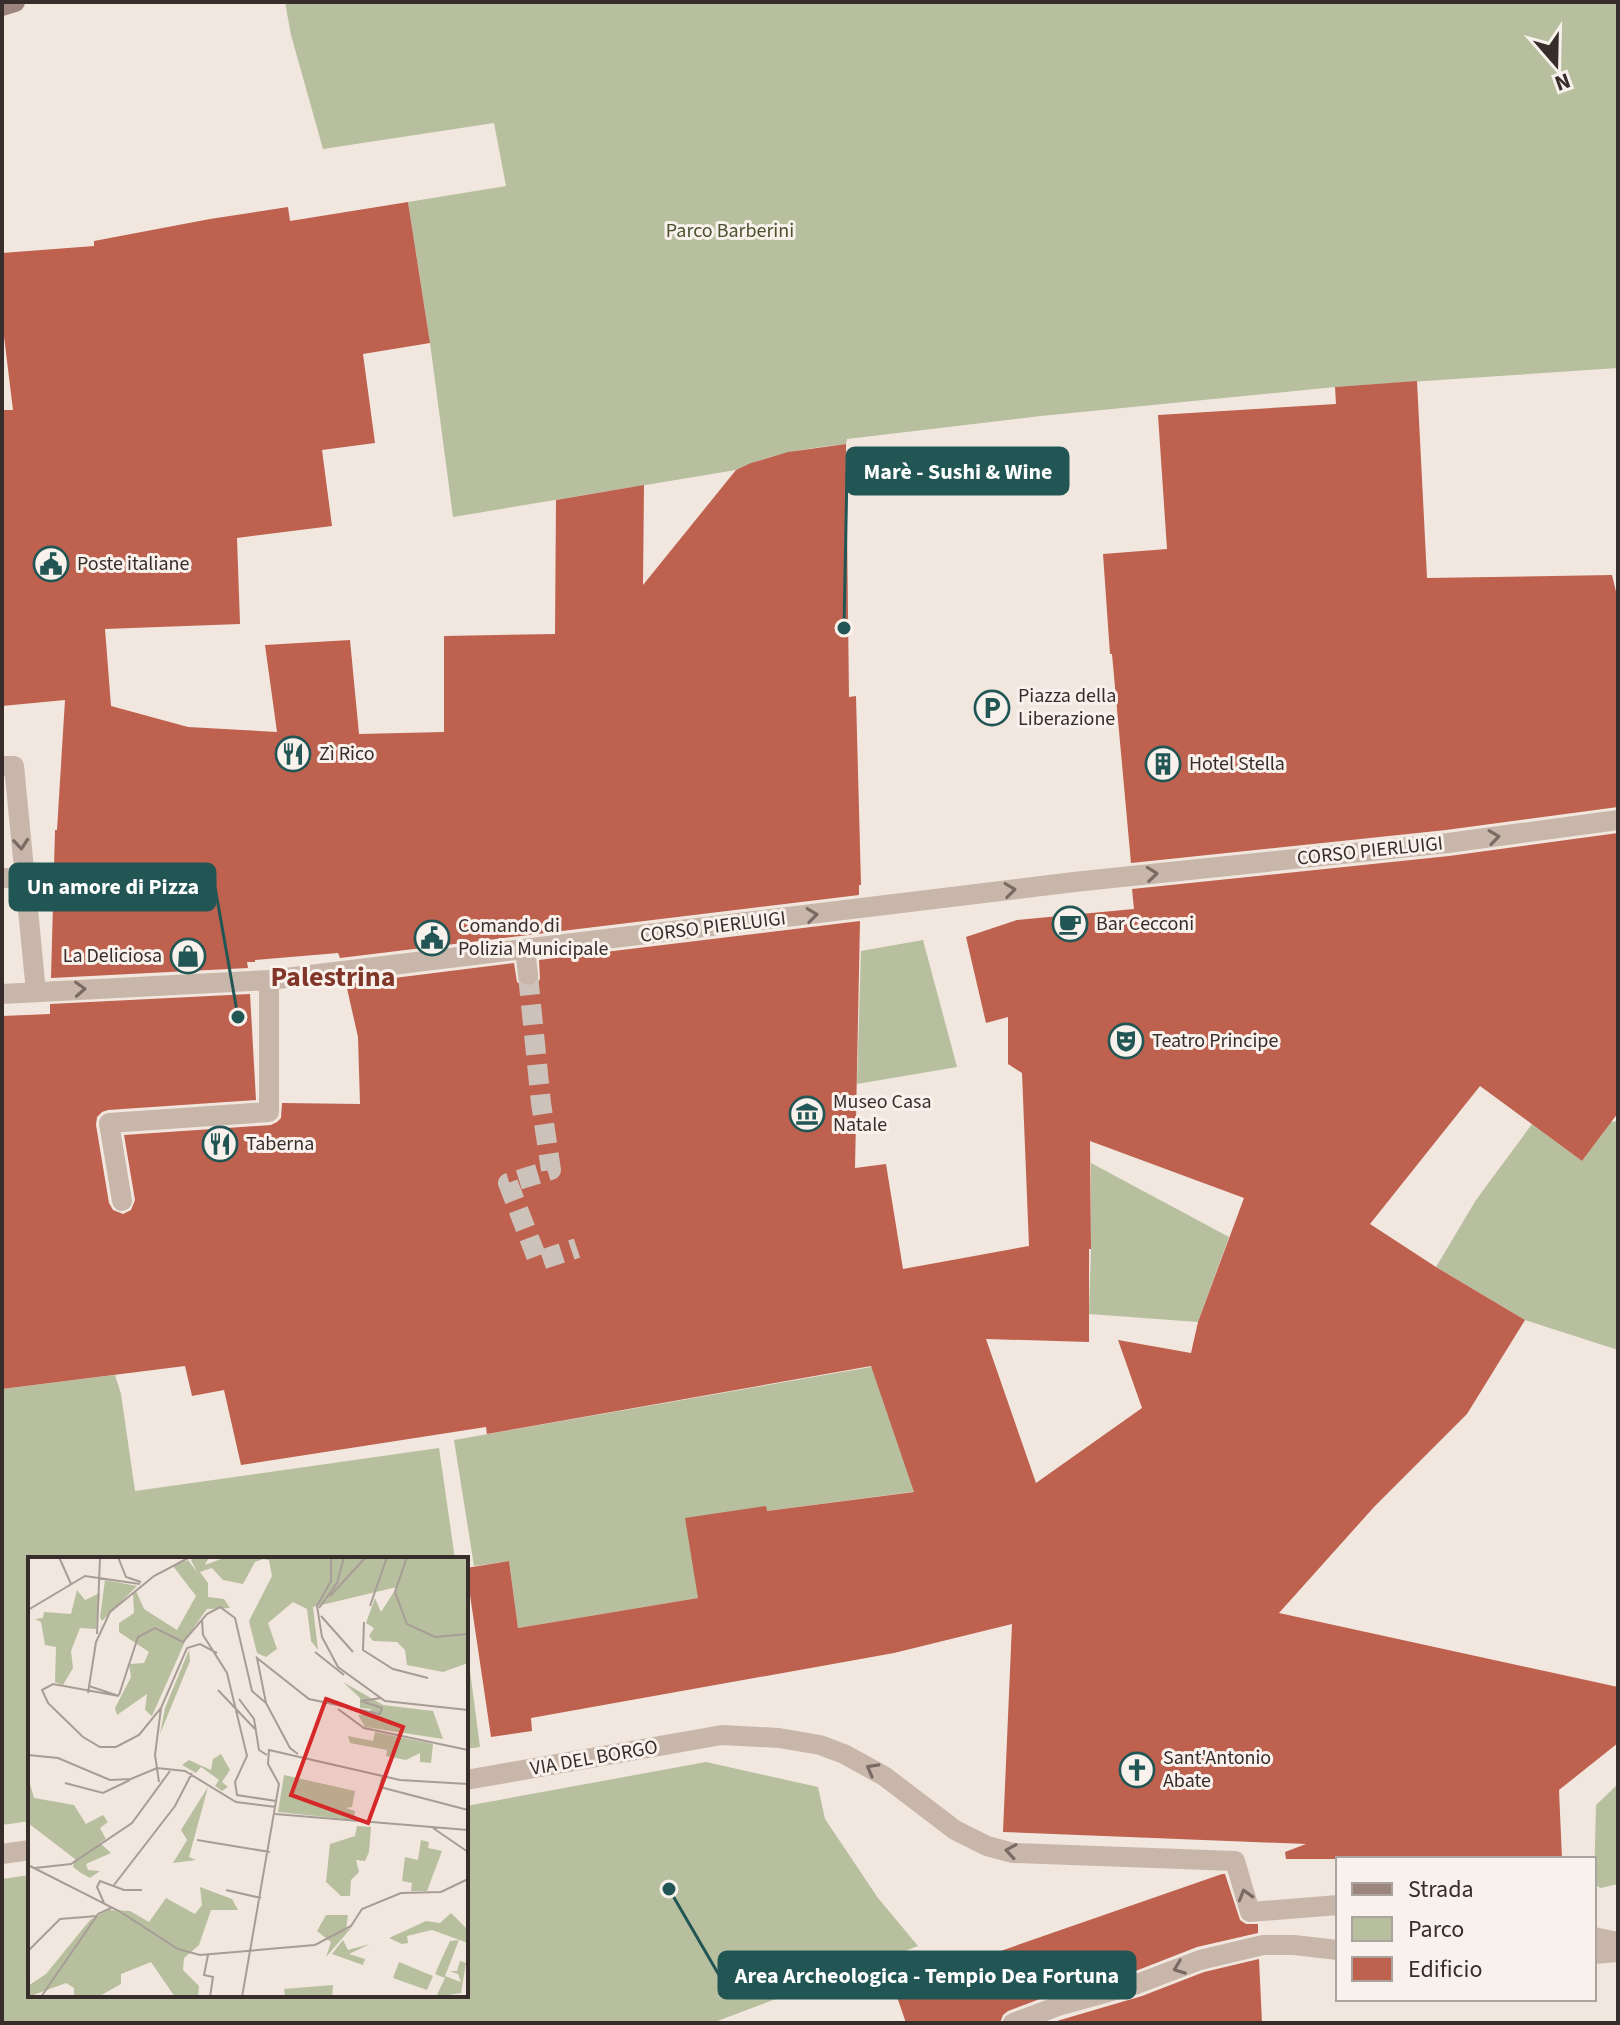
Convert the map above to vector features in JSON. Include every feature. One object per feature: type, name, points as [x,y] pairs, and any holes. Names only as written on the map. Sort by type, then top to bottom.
[{"type":"street","points":[[2,6],[15,2]]},
{"type":"street","points":[[8,766],[36,992]]},
{"type":"street","name":"CORSO PIERLUIGI","points":[[2,994],[269,980],[1074,882],[1448,843],[1618,820]]},
{"type":"street","points":[[2,878],[24,878]]},
{"type":"street","points":[[525,949],[528,975]]},
{"type":"street","points":[[122,1201],[109,1123],[269,1112],[269,980]]},
{"type":"street","name":"VIA DEL BORGO","points":[[468,1780],[722,1735],[779,1738],[820,1745],[844,1754],[884,1776],[955,1830],[987,1846],[1013,1853],[1235,1861],[1250,1912],[1336,1905]]},
{"type":"street","points":[[2,1854],[28,1850]]},
{"type":"street","points":[[1596,1937],[1618,1942]]},
{"type":"street","points":[[1013,2023],[1061,2005],[1137,1984],[1200,1960],[1263,1945],[1336,1950]]},
{"type":"street","points":[[1596,1954],[1618,1952]]},
{"type":"green space","name":"Parco Barberini","points":[[285,2],[1618,2],[1618,368],[1335,387],[847,439],[846,444],[776,455],[736,470],[453,517],[408,202],[506,186],[494,123],[323,149],[291,35]]},
{"type":"green space","points":[[923,940],[957,1067],[857,1084],[861,951]]},
{"type":"green space","points":[[1618,1121],[1618,1350],[1525,1320],[1436,1267],[1476,1200],[1532,1124],[1582,1161],[1611,1122]]},
{"type":"green space","points":[[1091,1163],[1229,1237],[1198,1322],[1089,1314]]},
{"type":"green space","points":[[871,1367],[949,1487],[767,1511],[698,1598],[518,1628],[509,1561],[474,1566],[454,1440]]},
{"type":"green space","points":[[115,1375],[121,1394],[135,1491],[439,1448],[455,1557],[28,1557],[28,1821],[2,1825],[2,1389]]},
{"type":"green space","points":[[468,1655],[480,1747],[468,1749]]},
{"type":"green space","points":[[706,1762],[818,1787],[825,1819],[878,1898],[918,1946],[712,2023],[2,2023],[2,1879],[28,1875],[28,1997],[468,1997],[468,1806]]},
{"type":"green space","points":[[1618,1784],[1618,1884],[1601,1888],[1596,1886],[1596,1805]]},
{"type":"building","points":[[408,202],[430,343],[363,354],[375,443],[322,450],[332,526],[237,538],[240,624],[105,629],[111,706],[188,727],[277,732],[265,645],[350,640],[359,734],[444,732],[444,636],[555,634],[556,500],[644,485],[643,585],[736,470],[788,452],[846,444],[849,697],[856,696],[859,895],[340,958],[338,953],[255,960],[247,962],[248,968],[51,978],[55,830],[65,700],[2,706],[2,410],[13,410],[2,320],[2,253],[94,246],[94,241],[288,207],[290,221]]},
{"type":"building","points":[[1417,381],[1427,578],[1612,575],[1618,600],[1618,807],[1446,830],[1131,863],[1103,554],[1167,549],[1158,415],[1336,404],[1335,387]]},
{"type":"building","points":[[1618,833],[1618,1113],[1582,1161],[1480,1086],[1370,1224],[1525,1320],[1467,1414],[1374,1507],[1279,1613],[1618,1687],[1618,1743],[1559,1790],[1562,1857],[1286,1859],[1285,1852],[1306,1844],[1003,1832],[1012,1624],[894,1653],[531,1718],[532,1731],[491,1737],[468,1568],[509,1561],[518,1628],[698,1598],[685,1518],[766,1506],[767,1511],[914,1492],[871,1366],[487,1434],[486,1427],[241,1465],[224,1390],[192,1396],[185,1366],[2,1389],[2,1016],[50,1014],[50,1004],[250,994],[256,1100],[108,1110],[97,1117],[109,1203],[113,1210],[123,1214],[131,1210],[135,1200],[124,1135],[271,1125],[281,1118],[282,1103],[360,1104],[358,1037],[346,984],[514,963],[517,982],[530,988],[540,979],[539,960],[860,921],[855,1168],[886,1164],[903,1269],[1029,1246],[1022,1073],[1008,1064],[1008,1017],[986,1023],[966,937],[1017,920],[1134,909],[1132,889],[1449,856]],"holes":[[[1090,1141],[1244,1198],[1198,1322],[1191,1353],[1118,1340],[1142,1408],[1036,1483],[986,1339],[1089,1342]]]},
{"type":"building","points":[[1225,1874],[1240,1920],[1246,1924],[1258,1924],[1258,1933],[1197,1947],[1133,1972],[1056,1993],[1008,2011],[1000,2023],[906,2023],[894,1988]]},
{"type":"building","points":[[1259,1959],[1262,2023],[1050,2023],[1142,1996],[1204,1972]]},
{"type":"tunnel","points":[[528,975],[551,1170],[508,1183],[538,1261],[577,1248]]},
{"type":"place","name":"Poste italiane","points":[[51,564]]},
{"type":"place","name":"Marè - Sushi & Wine","points":[[844,628]]},
{"type":"place","name":"Piazza della Liberazione","points":[[992,708]]},
{"type":"place","name":"Zì Rico","points":[[293,754]]},
{"type":"place","name":"Hotel Stella","points":[[1163,764]]},
{"type":"place","name":"Bar Cecconi","points":[[1070,924]]},
{"type":"place","name":"Comando di Polizia Municipale","points":[[432,938]]},
{"type":"place","name":"La Deliciosa","points":[[188,956]]},
{"type":"place","name":"Un amore di Pizza","points":[[238,1017]]},
{"type":"place","name":"Teatro Principe","points":[[1126,1041]]},
{"type":"place","name":"Museo Casa Natale","points":[[807,1114]]},
{"type":"place","name":"Taberna","points":[[220,1144]]},
{"type":"place","name":"Sant'Antonio Abate","points":[[1137,1770]]},
{"type":"place","name":"Area Archeologica - Tempio Dea Fortuna","points":[[669,1889]]},
{"type":"district","name":"Palestrina","points":[[333,977]]}]
